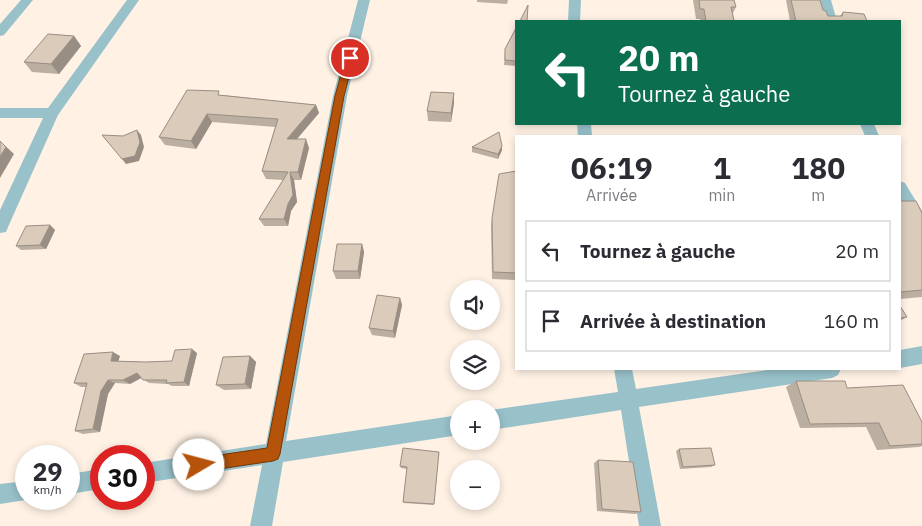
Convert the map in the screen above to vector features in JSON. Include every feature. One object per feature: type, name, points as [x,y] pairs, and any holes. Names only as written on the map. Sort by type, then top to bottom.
[{"type":"street","points":[[0,32],[27,0]]},
{"type":"street","points":[[0,227],[52,113],[132,0]]},
{"type":"street","points":[[261,526],[340,96],[364,0]]},
{"type":"street","points":[[574,20],[575,0]]},
{"type":"street","points":[[825,0],[831,20]]},
{"type":"street","points":[[0,113],[52,113]]},
{"type":"street","points":[[901,189],[922,225]]},
{"type":"street","points":[[901,359],[922,356]]},
{"type":"street","points":[[623,370],[650,526]]},
{"type":"street","points":[[500,419],[825,370]]},
{"type":"street","points":[[155,471],[450,426]]},
{"type":"street","points":[[0,494],[15,492]]},
{"type":"building","points":[[699,0],[734,0],[736,7],[731,7],[734,20],[706,20],[704,9],[700,9]]},
{"type":"building","points":[[791,0],[820,0],[823,10],[826,11],[828,16],[842,16],[843,12],[864,14],[867,20],[796,20]]},
{"type":"building","points":[[528,5],[527,20],[520,20]]},
{"type":"building","points":[[515,30],[515,61],[505,60],[505,49]]},
{"type":"building","points":[[48,34],[74,36],[51,64],[24,62]]},
{"type":"building","points":[[187,90],[219,91],[218,95],[316,105],[287,139],[306,139],[298,172],[290,172],[293,195],[288,204],[284,219],[259,219],[288,172],[262,171],[278,119],[207,114],[191,141],[159,137]]},
{"type":"building","points":[[431,92],[454,93],[451,113],[427,111]]},
{"type":"building","points":[[137,130],[140,142],[135,156],[122,159],[102,135],[123,136]]},
{"type":"building","points":[[499,132],[502,146],[498,154],[472,147]]},
{"type":"building","points":[[0,141],[6,147],[0,157]]},
{"type":"building","points":[[515,171],[515,273],[493,272],[492,218],[499,174]]},
{"type":"building","points":[[901,201],[916,201],[922,213],[922,290],[901,292]]},
{"type":"building","points":[[50,225],[40,245],[16,246],[26,226]]},
{"type":"building","points":[[337,244],[362,244],[358,271],[333,271]]},
{"type":"building","points":[[377,295],[400,298],[393,331],[369,328]]},
{"type":"building","points":[[901,308],[907,317],[901,318]]},
{"type":"building","points":[[192,349],[184,382],[166,383],[167,380],[143,380],[137,373],[123,380],[108,380],[101,391],[93,429],[75,431],[87,383],[74,383],[84,354],[113,352],[111,361],[172,361],[175,350]]},
{"type":"building","points":[[250,356],[245,384],[216,385],[223,357]]},
{"type":"building","points":[[796,381],[845,381],[847,388],[903,385],[922,422],[922,444],[890,446],[879,423],[810,424]]},
{"type":"building","points":[[403,448],[439,452],[434,504],[403,502],[407,467],[400,466]]},
{"type":"building","points":[[711,448],[715,465],[683,467],[679,449]]},
{"type":"building","points":[[598,460],[633,462],[641,512],[602,509]]},
{"type":"route","points":[[199,465],[273,454],[340,96],[350,58]]}]
